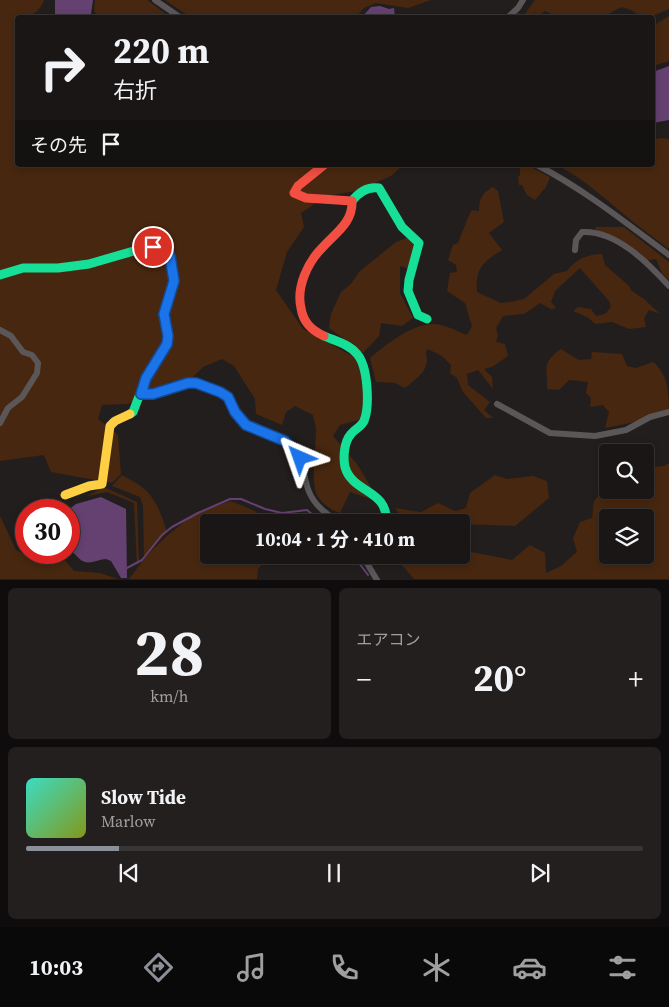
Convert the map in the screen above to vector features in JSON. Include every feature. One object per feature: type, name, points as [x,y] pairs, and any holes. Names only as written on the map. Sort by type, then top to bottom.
[{"type":"street","points":[[155,0],[177,15]]},
{"type":"street","points":[[510,15],[523,0]]},
{"type":"street","points":[[322,167],[296,188],[294,193],[306,198],[352,201]]},
{"type":"street","points":[[541,167],[583,191],[669,255]]},
{"type":"street","points":[[386,514],[382,502],[349,478],[344,463],[348,437],[363,422],[365,417],[367,388],[364,363],[358,354],[350,348],[310,329],[302,314],[300,304],[304,277],[319,250],[346,225],[353,205],[352,201],[358,194],[372,187],[379,188],[402,227],[419,243],[408,291],[418,315],[427,320]]},
{"type":"street","points":[[575,250],[576,240],[582,232],[597,232],[613,239],[628,249],[657,273],[669,286]]},
{"type":"street","points":[[0,275],[30,267],[58,268],[89,264],[144,248],[160,248],[170,256],[174,281],[164,314],[168,336],[167,344],[146,378],[133,412],[115,421],[110,426],[102,484],[89,486],[65,495]]},
{"type":"street","points":[[0,330],[11,336],[20,349],[32,356],[38,363],[37,373],[22,397],[8,408],[0,423]]},
{"type":"street","points":[[141,394],[153,394],[188,383],[196,383],[228,397],[235,412],[246,425],[278,437],[293,449],[300,458],[306,484],[314,501],[325,514]]},
{"type":"street","points":[[498,404],[550,433],[595,436],[626,430],[650,417],[669,412]]},
{"type":"street","points":[[367,564],[376,580]]},
{"type":"shaded area","points":[[0,0],[44,0],[34,14],[15,15],[15,167],[401,167],[391,176],[356,191],[326,196],[301,213],[304,227],[287,252],[276,290],[303,329],[358,359],[364,383],[363,419],[340,425],[333,436],[357,464],[380,502],[350,492],[340,513],[325,505],[318,497],[314,484],[316,431],[313,415],[295,406],[286,412],[282,425],[256,414],[255,399],[234,366],[222,359],[203,367],[191,379],[170,382],[128,404],[102,405],[98,419],[118,435],[121,474],[112,483],[51,472],[44,455],[0,461]]},
{"type":"shaded area","points":[[55,0],[93,0],[90,15],[55,15]]},
{"type":"shaded area","points":[[95,0],[147,0],[167,15],[99,15],[94,12]]},
{"type":"shaded area","points":[[165,0],[431,0],[408,8],[376,3],[364,8],[358,15],[187,15]]},
{"type":"shaded area","points":[[535,0],[669,0],[669,9],[655,15],[639,15],[621,7],[607,15],[553,15],[545,11],[539,15],[524,15]]},
{"type":"shaded area","points":[[371,7],[394,8],[395,15],[364,15]]},
{"type":"shaded area","points":[[669,16],[669,61],[655,65],[655,24]]},
{"type":"shaded area","points":[[669,66],[669,120],[655,123],[655,71]]},
{"type":"shaded area","points":[[655,139],[669,139],[669,249],[584,182],[561,167],[655,167]]},
{"type":"shaded area","points":[[520,167],[531,167],[550,177],[546,187],[535,200],[527,195],[522,185],[519,185],[518,177],[520,175]]},
{"type":"shaded area","points":[[493,187],[498,191],[504,222],[489,233],[502,250],[485,262],[479,271],[477,292],[501,303],[524,299],[554,274],[567,271],[574,263],[583,258],[602,254],[605,265],[660,314],[649,310],[644,318],[646,327],[629,329],[612,322],[595,324],[589,318],[573,311],[578,307],[591,309],[596,316],[605,314],[611,307],[609,301],[580,268],[555,291],[551,302],[556,308],[551,309],[540,303],[524,314],[503,316],[496,328],[498,335],[496,342],[505,344],[508,356],[492,367],[484,369],[492,377],[493,389],[478,370],[467,374],[468,385],[490,402],[484,410],[493,418],[486,418],[463,392],[457,378],[450,373],[451,365],[442,356],[428,349],[426,352],[425,369],[405,388],[395,383],[376,382],[370,358],[399,336],[416,327],[433,324],[442,325],[467,335],[472,326],[465,303],[447,291],[450,273],[457,272],[456,265],[448,260],[453,245],[458,243],[472,210],[479,211],[482,197]]},
{"type":"shaded area","points":[[596,227],[624,227],[669,262],[669,280],[662,273],[656,259],[645,261],[595,230]]},
{"type":"shaded area","points":[[409,237],[418,247],[410,269],[400,266],[400,293],[413,318],[402,326],[381,323],[379,336],[363,353],[329,328],[331,314],[341,292],[351,284],[359,272],[396,242]]},
{"type":"shaded area","points":[[561,349],[579,360],[591,359],[592,352],[622,354],[627,366],[636,368],[653,362],[665,378],[669,410],[635,422],[605,428],[609,412],[603,405],[590,407],[591,398],[586,393],[588,382],[569,380],[559,390],[547,389],[547,363]]},
{"type":"shaded area","points":[[669,463],[669,579],[414,579],[401,564],[470,564],[470,552],[512,560],[530,545],[545,553],[546,573],[561,566],[577,552],[573,538],[580,522],[592,518],[594,501],[599,496],[599,499],[654,499],[654,467],[664,466]]},
{"type":"shaded area","points":[[122,475],[140,485],[151,496],[161,514],[167,532],[144,557],[143,506],[140,497],[112,486]]},
{"type":"shaded area","points":[[495,475],[507,479],[533,476],[547,481],[549,498],[515,526],[470,524],[470,514],[399,514],[395,508],[421,512],[438,503],[455,511],[466,508],[470,493]]},
{"type":"shaded area","points":[[106,488],[137,502],[139,562],[137,566],[134,503],[107,492],[87,496]]},
{"type":"shaded area","points":[[101,497],[126,509],[127,578],[121,578],[111,561],[106,559],[85,562],[80,559],[80,503]]},
{"type":"shaded area","points":[[231,501],[259,514],[200,514],[200,564],[262,564],[258,569],[257,579],[129,579],[148,554],[169,534],[197,512]]},
{"type":"shaded area","points":[[0,516],[15,548],[15,564],[68,564],[74,571],[100,573],[118,579],[0,579]]},
{"type":"waterway","points":[[125,569],[142,560],[162,535],[172,527],[230,499],[241,499],[265,509],[282,513],[307,510],[312,514]]},
{"type":"waterway","points":[[360,564],[368,575]]},
{"type":"traffic: fast","points":[[352,201],[364,190],[379,188],[402,227],[419,243],[408,291],[418,315],[427,319]]},
{"type":"traffic: fast","points":[[0,275],[23,268],[58,268],[89,264],[144,248],[160,248],[166,251],[170,256],[174,281],[163,314],[168,336],[167,344],[146,378],[133,412],[130,414]]},
{"type":"traffic: fast","points":[[324,336],[346,345],[354,351],[364,367],[367,386],[366,414],[363,423],[351,434],[347,441],[344,463],[349,476],[376,497],[382,504],[385,514]]},
{"type":"traffic: slow","points":[[65,495],[89,486],[102,484],[110,426],[115,421],[130,414]]},
{"type":"traffic: jam","points":[[322,167],[298,186],[294,193],[306,198],[352,201],[350,216],[312,260],[304,275],[300,292],[302,313],[306,321],[315,331],[324,336]]},
{"type":"route","points":[[153,247],[166,251],[170,256],[174,281],[164,314],[168,336],[167,344],[146,378],[141,394],[153,394],[188,383],[196,383],[220,392],[232,402],[235,412],[246,425],[285,441],[300,458]]}]
